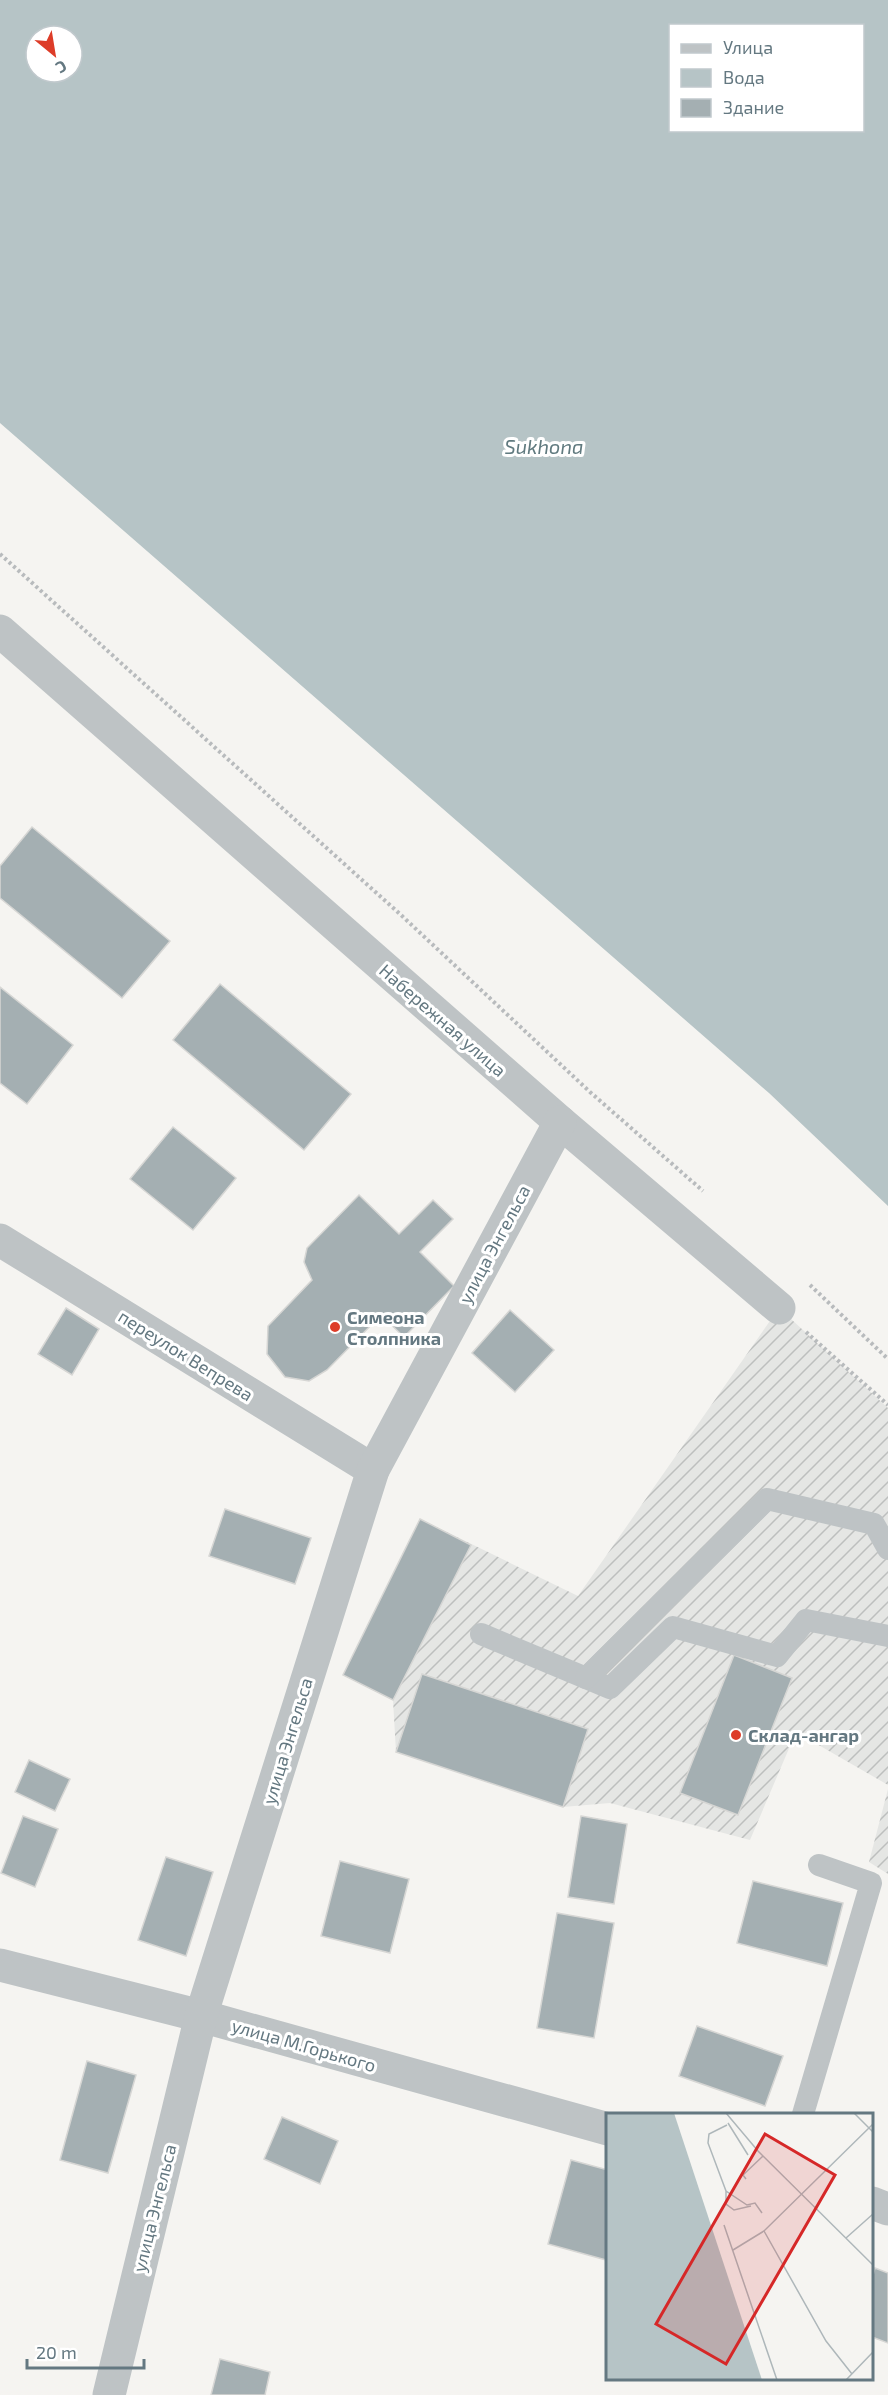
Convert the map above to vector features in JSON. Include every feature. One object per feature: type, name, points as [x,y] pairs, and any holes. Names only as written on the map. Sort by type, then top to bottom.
[{"type":"street","name":"Набережная улица","points":[[0,631],[560,1122],[780,1308]]},
{"type":"street","name":"улица Энгельса","points":[[109,2395],[201,2016],[372,1470],[560,1122]]},
{"type":"street","name":"переулок Вепрева","points":[[0,1240],[372,1470]]},
{"type":"street","name":"улица М.Горького","points":[[0,1965],[201,2016],[606,2128]]},
{"type":"street","points":[[873,2203],[888,2209]]},
{"type":"lane","points":[[586,1678],[767,1499],[874,1524],[888,1549]]},
{"type":"lane","points":[[481,1634],[610,1688],[673,1628],[777,1656],[806,1620],[888,1636]]},
{"type":"lane","points":[[804,2113],[871,1882],[819,1865]]},
{"type":"path","points":[[0,554],[401,915],[590,1092],[707,1194]]},
{"type":"path","points":[[805,1281],[888,1359]]},
{"type":"path","points":[[780,1308],[888,1405]]},
{"type":"shaded area","points":[[779,1308],[888,1408],[888,1785],[796,1732],[750,1840],[610,1803],[563,1807],[396,1752],[393,1700],[343,1675],[420,1519],[578,1596]]},
{"type":"shaded area","points":[[888,1789],[888,1874],[869,1862]]},
{"type":"water","name":"Sukhona","points":[[0,0],[888,0],[888,1206],[769,1093],[0,423]]},
{"type":"building","points":[[32,827],[170,941],[122,998],[0,898],[0,866]]},
{"type":"building","points":[[220,984],[351,1094],[304,1150],[173,1040]]},
{"type":"building","points":[[0,987],[73,1045],[27,1104],[0,1083]]},
{"type":"building","points":[[173,1127],[236,1178],[193,1230],[130,1179]]},
{"type":"building","points":[[359,1195],[399,1234],[433,1200],[453,1219],[420,1252],[454,1286],[404,1337],[381,1315],[327,1370],[309,1381],[285,1377],[267,1354],[268,1326],[312,1280],[304,1262],[307,1248]]},
{"type":"building","points":[[66,1308],[99,1329],[72,1375],[38,1354]]},
{"type":"building","points":[[510,1310],[554,1350],[515,1392],[472,1353]]},
{"type":"building","points":[[225,1509],[311,1538],[295,1584],[209,1556]]},
{"type":"building","points":[[420,1519],[471,1545],[393,1700],[343,1675]]},
{"type":"building","name":"Склад-ангар","points":[[734,1655],[792,1678],[738,1815],[680,1793]]},
{"type":"building","points":[[422,1674],[588,1729],[563,1807],[396,1752]]},
{"type":"building","points":[[29,1760],[70,1779],[55,1811],[15,1792]]},
{"type":"building","points":[[23,1816],[58,1829],[35,1887],[1,1873]]},
{"type":"building","points":[[581,1816],[627,1824],[614,1904],[568,1897]]},
{"type":"building","points":[[166,1857],[213,1872],[186,1956],[138,1940]]},
{"type":"building","points":[[340,1861],[409,1879],[390,1953],[321,1936]]},
{"type":"building","points":[[753,1881],[843,1903],[827,1966],[737,1943]]},
{"type":"building","points":[[557,1913],[614,1923],[594,2038],[537,2028]]},
{"type":"building","points":[[697,2026],[783,2056],[765,2106],[679,2076]]},
{"type":"building","points":[[87,2061],[136,2075],[108,2173],[60,2160]]},
{"type":"building","points":[[282,2117],[338,2141],[320,2184],[264,2159]]},
{"type":"building","points":[[571,2160],[606,2169],[606,2260],[548,2244]]},
{"type":"building","points":[[875,2268],[888,2273],[888,2343],[873,2337]]},
{"type":"building","points":[[220,2359],[270,2372],[265,2395],[211,2395]]},
{"type":"place","name":"Симеона Столпника","points":[[335,1327]]},
{"type":"place","name":"Склад-ангар","points":[[736,1735]]}]
